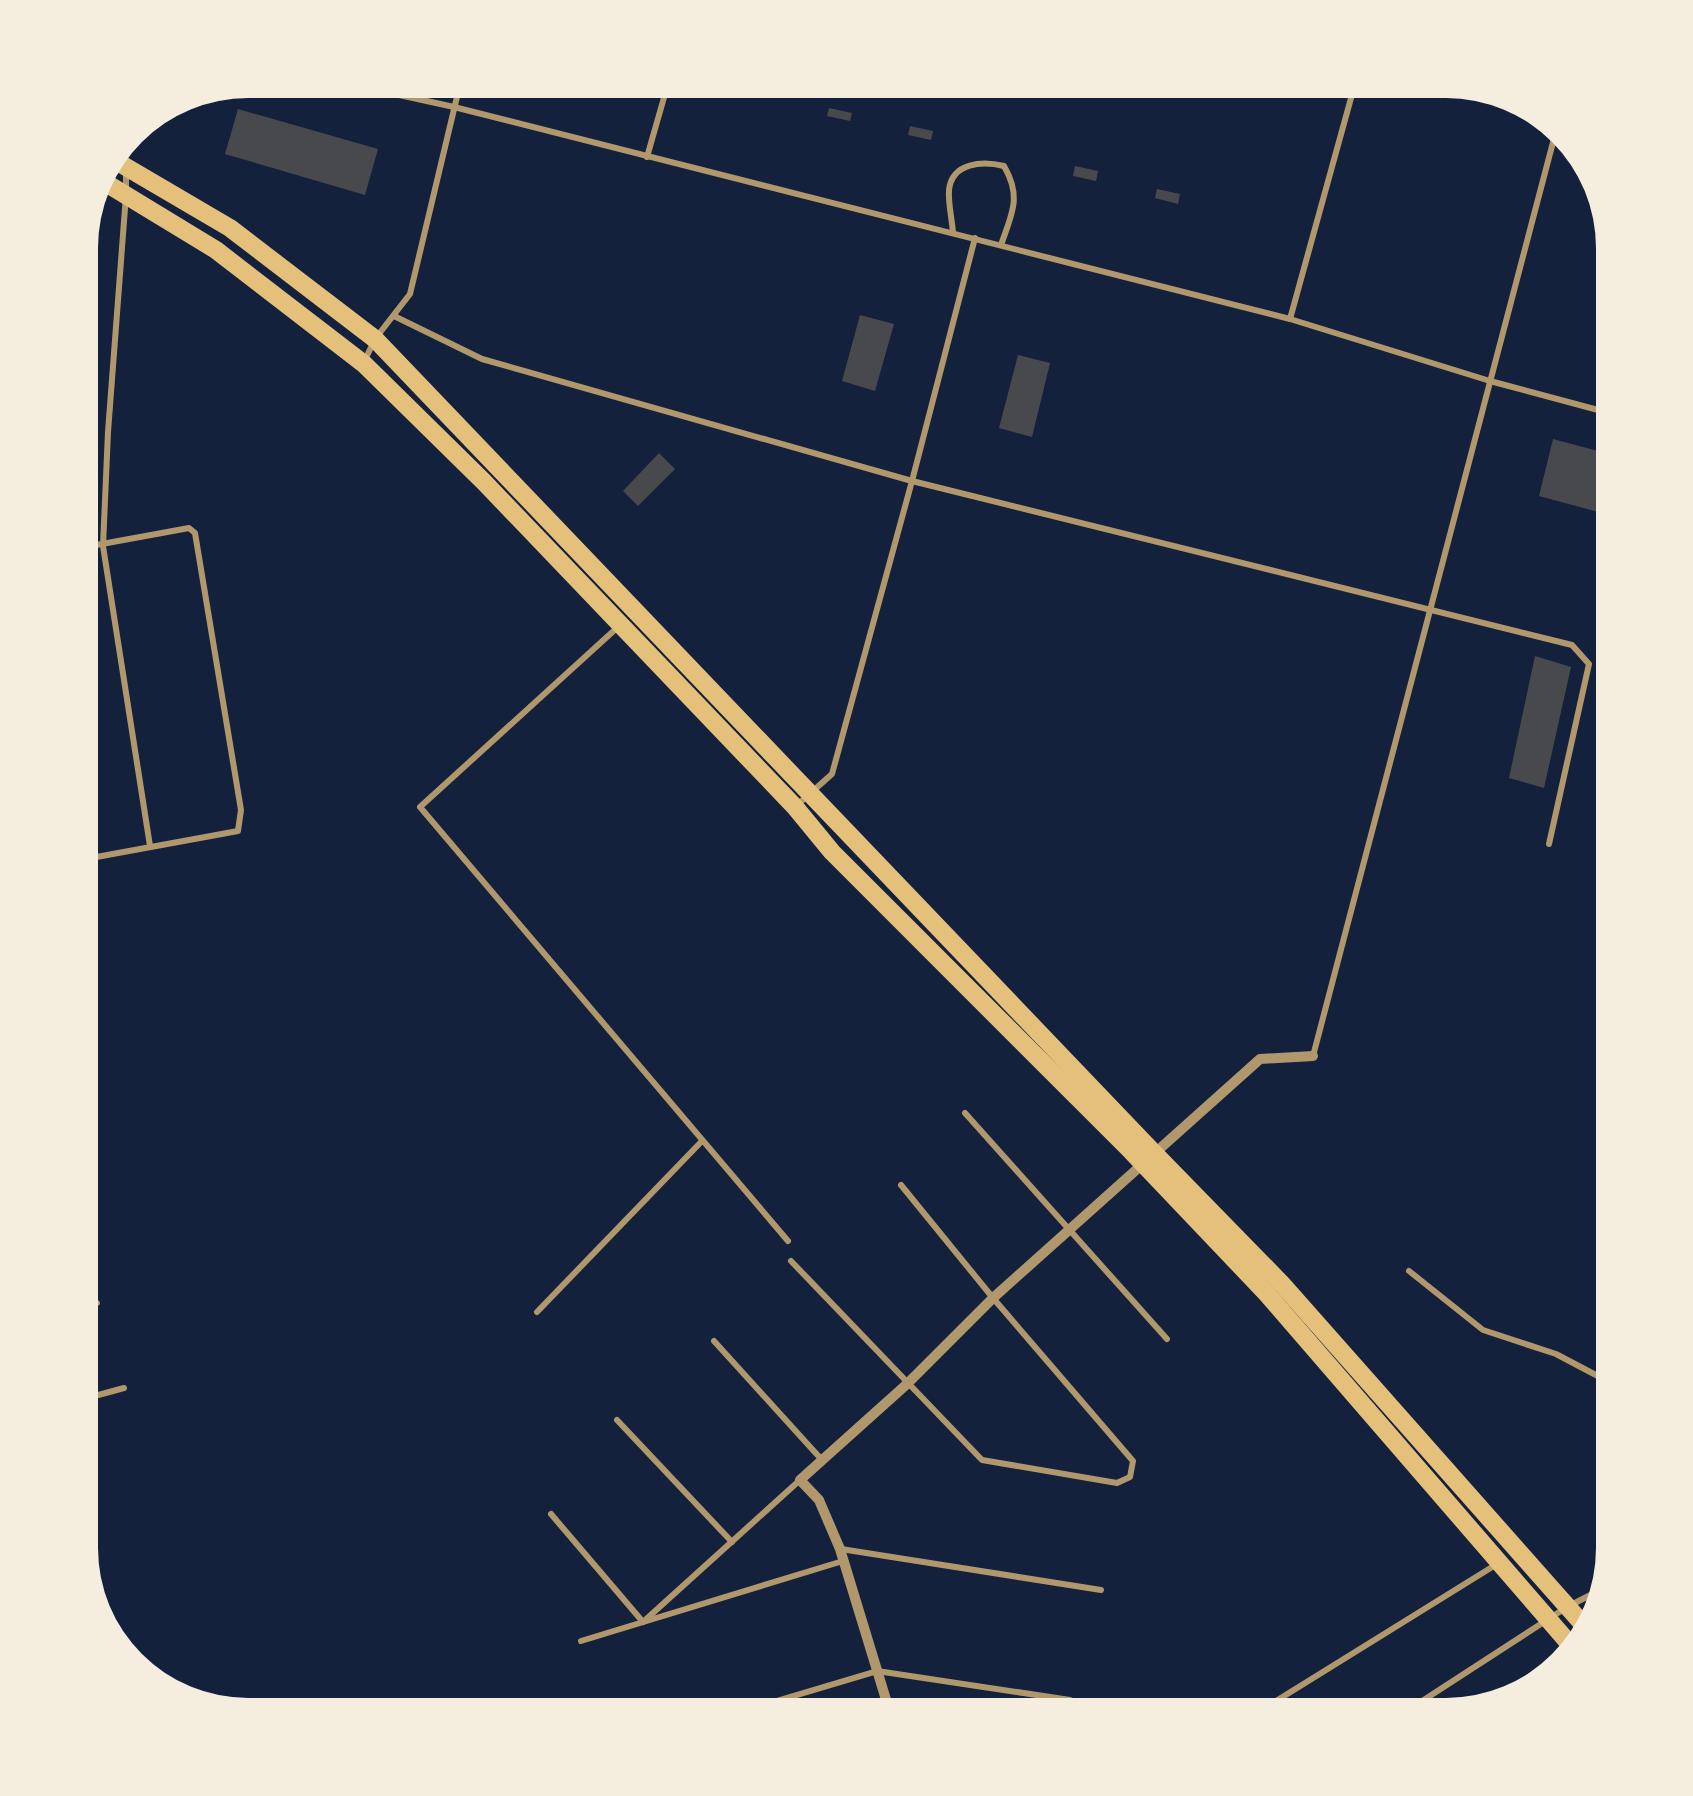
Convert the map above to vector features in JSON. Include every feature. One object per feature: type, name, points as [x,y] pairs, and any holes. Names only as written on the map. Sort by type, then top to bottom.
[{"type":"main road","points":[[122,165],[230,228],[375,338],[842,825],[1148,1158],[1566,1639]]},
{"type":"main road","points":[[111,188],[216,250],[364,364],[484,482],[795,807],[832,852],[1282,1282],[1578,1618]]},
{"type":"street","points":[[886,1698],[840,1548],[819,1500],[800,1480],[993,1298],[1260,1060],[1312,1056]]},
{"type":"lane","points":[[413,98],[1290,319],[1596,409]]},
{"type":"lane","points":[[364,364],[375,338],[410,294],[456,98]]},
{"type":"lane","points":[[648,157],[664,98]]},
{"type":"lane","points":[[1290,319],[1351,98]]},
{"type":"lane","points":[[1312,1056],[1553,144]]},
{"type":"lane","points":[[953,233],[949,186],[972,163],[989,162],[1004,166],[1015,189],[1016,201],[1000,244]]},
{"type":"lane","points":[[119,170],[126,195],[103,546],[150,846]]},
{"type":"lane","points":[[795,807],[832,774],[974,238]]},
{"type":"lane","points":[[394,316],[482,359],[912,482],[1572,645],[1589,664],[1549,844]]},
{"type":"lane","points":[[98,546],[189,528],[195,534],[240,810],[238,831],[98,856]]},
{"type":"lane","points":[[620,625],[420,807],[788,1242]]},
{"type":"lane","points":[[965,1113],[1167,1339]]},
{"type":"lane","points":[[537,1312],[702,1140]]},
{"type":"lane","points":[[791,1261],[982,1460],[1117,1483],[1130,1478],[1133,1462],[901,1185]]},
{"type":"lane","points":[[1410,1271],[1483,1330],[1556,1354],[1596,1375]]},
{"type":"lane","points":[[714,1341],[822,1460]]},
{"type":"lane","points":[[98,1395],[124,1388]]},
{"type":"lane","points":[[617,1420],[732,1542]]},
{"type":"lane","points":[[644,1622],[800,1480]]},
{"type":"lane","points":[[551,1514],[644,1622]]},
{"type":"lane","points":[[840,1548],[1101,1590]]},
{"type":"lane","points":[[581,1641],[844,1561]]},
{"type":"lane","points":[[1281,1698],[1500,1562]]},
{"type":"lane","points":[[1426,1698],[1587,1597]]},
{"type":"lane","points":[[787,1698],[878,1671],[1057,1698]]},
{"type":"building","points":[[829,108],[852,113],[850,121],[827,116]]},
{"type":"building","points":[[238,109],[378,149],[365,195],[225,154]]},
{"type":"building","points":[[910,126],[933,131],[931,140],[908,135]]},
{"type":"building","points":[[1075,166],[1098,171],[1096,181],[1073,176]]},
{"type":"building","points":[[1157,189],[1180,194],[1178,204],[1155,198]]},
{"type":"building","points":[[860,315],[894,324],[875,391],[842,381]]},
{"type":"building","points":[[1018,355],[1050,363],[1032,437],[999,428]]},
{"type":"building","points":[[1553,439],[1596,450],[1596,511],[1539,496]]},
{"type":"building","points":[[659,453],[675,469],[638,506],[623,491]]},
{"type":"building","points":[[1535,656],[1571,667],[1544,788],[1509,778]]}]
